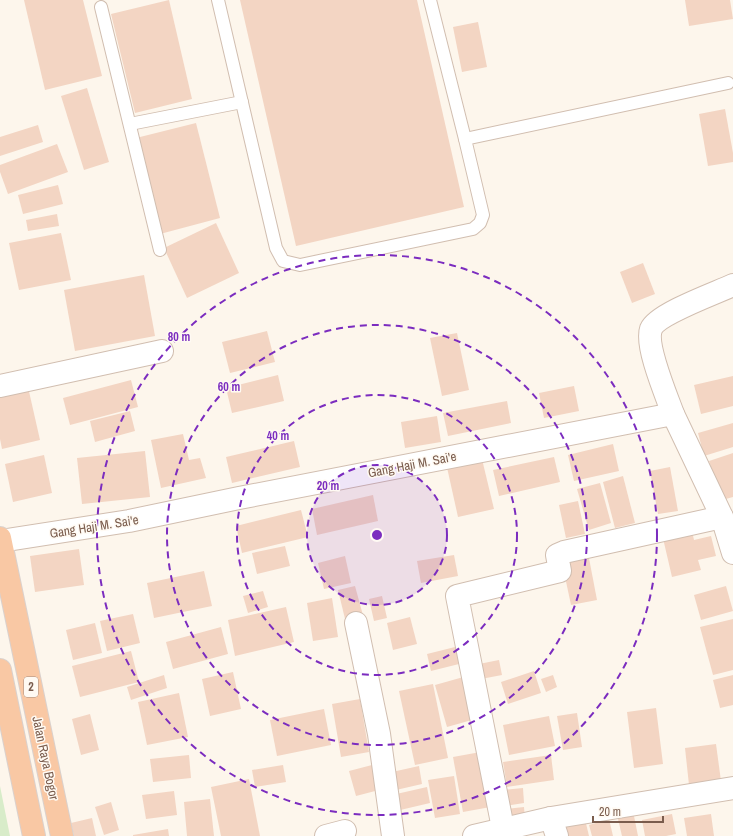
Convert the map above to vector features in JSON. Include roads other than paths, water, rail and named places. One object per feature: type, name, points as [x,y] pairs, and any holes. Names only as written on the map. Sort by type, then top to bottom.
[{"type":"highway","name":"Jalan Raya Bogor","points":[[0,540],[62,836]]},
{"type":"highway","name":"Jalan Raya Bogor","points":[[0,670],[34,836]]},
{"type":"street","points":[[733,285],[666,315],[656,322],[651,329],[649,338],[651,350],[673,414],[722,517],[733,553]]},
{"type":"street","points":[[0,386],[162,351]]},
{"type":"street","name":"Gang Haji M. Sai'e","points":[[0,540],[129,521],[239,498],[673,414]]},
{"type":"street","points":[[503,828],[457,596],[560,571],[557,555],[564,552],[722,517]]},
{"type":"street","points":[[356,623],[379,734],[393,836]]},
{"type":"street","points":[[474,836],[503,828],[554,827],[733,788]]},
{"type":"lane","points":[[218,0],[276,248],[283,261],[300,265],[473,229],[480,223],[483,215],[430,0]]},
{"type":"lane","points":[[101,7],[160,250]]},
{"type":"lane","points":[[465,139],[728,83]]},
{"type":"lane","points":[[130,124],[242,102]]}]
